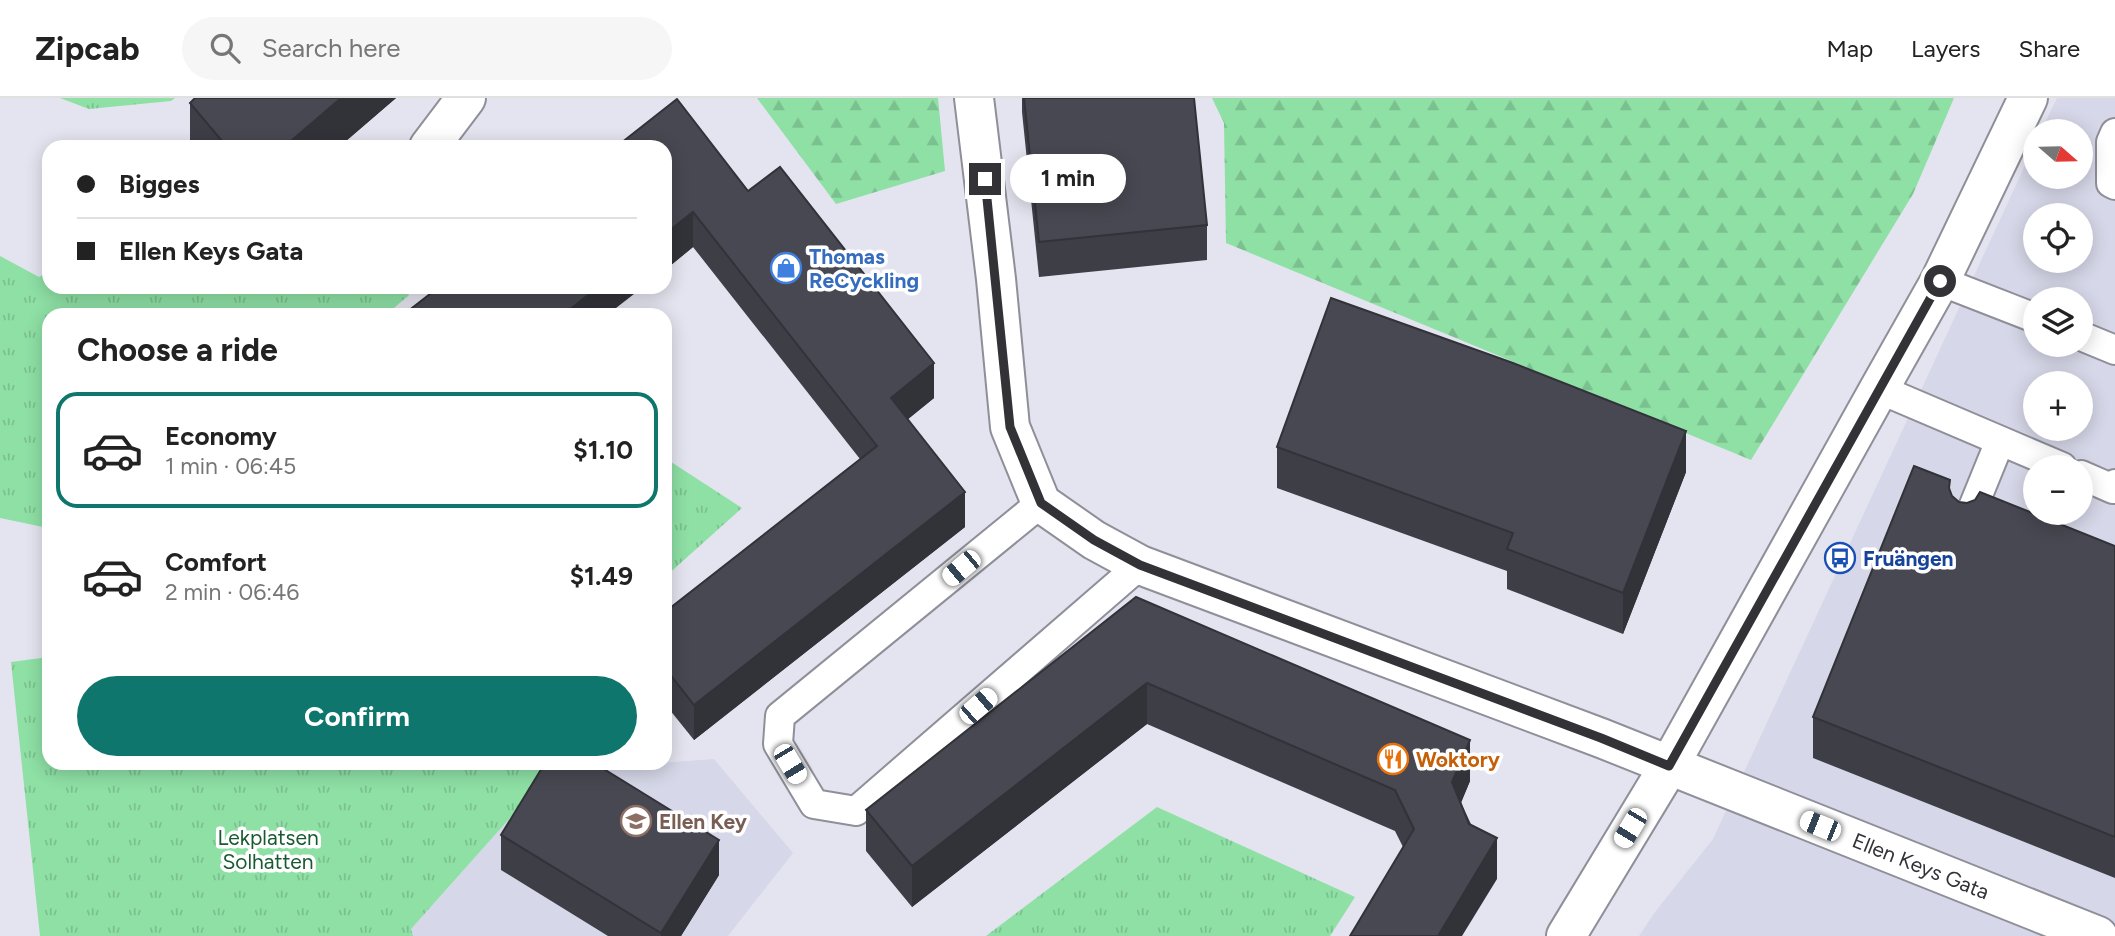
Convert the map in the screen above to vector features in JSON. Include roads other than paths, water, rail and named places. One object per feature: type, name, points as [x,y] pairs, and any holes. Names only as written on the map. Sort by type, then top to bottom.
[{"type":"street","points":[[434,140],[466,98]]},
{"type":"street","points":[[974,98],[993,252],[1010,427],[1041,503]]},
{"type":"street","points":[[1566,936],[1669,766],[1880,390],[1940,281],[2028,98]]},
{"type":"street","name":"Ellen Keys Gata","points":[[1041,503],[1094,540],[1140,565],[1601,738],[2098,936]]},
{"type":"lane","points":[[2115,133],[2111,142],[2111,183],[2115,185]]},
{"type":"lane","points":[[1940,281],[2023,313]]},
{"type":"lane","points":[[2093,341],[2115,350]]},
{"type":"lane","points":[[1880,390],[2033,455]]},
{"type":"lane","points":[[1965,527],[2000,441]]},
{"type":"lane","points":[[2093,480],[2113,489],[2115,484]]},
{"type":"lane","points":[[1041,503],[780,716],[778,744],[814,804],[856,811],[1140,565]]},
{"type":"place","name":"Thomas ReCyckling","points":[[786,268]]},
{"type":"place","name":"Fruängen","points":[[1840,558]]},
{"type":"place","name":"Woktory","points":[[1393,759]]},
{"type":"place","name":"Ellen Key","points":[[636,821]]},
{"type":"park label","name":"Lekplatsen Solhatten","points":[[268,849]]}]
